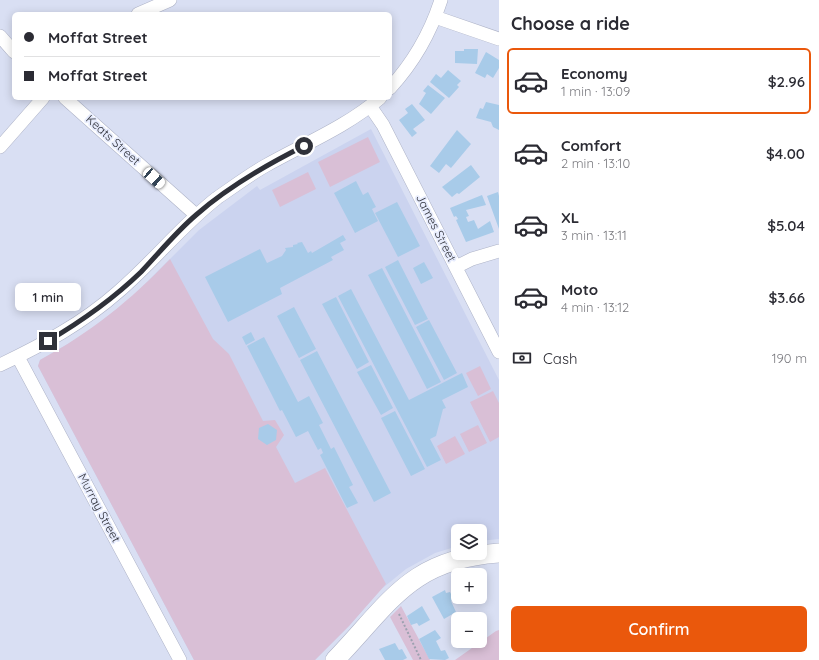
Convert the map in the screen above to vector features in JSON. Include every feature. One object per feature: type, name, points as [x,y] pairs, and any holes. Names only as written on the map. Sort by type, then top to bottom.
[{"type":"street","points":[[392,85],[409,63],[435,17],[441,0]]},
{"type":"street","points":[[142,12],[162,2]]},
{"type":"street","points":[[435,17],[499,39]]},
{"type":"street","points":[[0,36],[12,50]]},
{"type":"street","points":[[0,147],[41,100]]},
{"type":"street","name":"Keats Street","points":[[67,100],[196,215]]},
{"type":"street","points":[[0,365],[18,357],[72,327],[94,312],[140,272],[196,215],[264,167],[329,133],[375,102]]},
{"type":"street","name":"James Street","points":[[375,102],[383,125],[499,352]]},
{"type":"street","points":[[456,268],[472,259],[499,252]]},
{"type":"street","name":"Murray Street","points":[[18,357],[180,660]]},
{"type":"street","points":[[335,660],[390,599],[408,583],[439,566],[464,558],[499,553]]},
{"type":"path","points":[[390,599],[421,660]]},
{"type":"shaded area","points":[[371,129],[499,380],[499,539],[487,540],[487,524],[451,524],[451,548],[435,553],[406,569],[379,591],[349,626],[315,660],[194,660],[38,366],[40,360],[80,337],[129,300],[199,230],[257,186],[260,190]]},
{"type":"shaded area","points":[[368,137],[380,162],[330,187],[318,162]]},
{"type":"shaded area","points":[[308,172],[316,189],[280,207],[272,190]]},
{"type":"shaded area","points":[[170,259],[213,339],[229,354],[263,421],[275,420],[284,435],[276,447],[295,483],[325,468],[386,584],[349,626],[315,660],[194,660],[38,366],[40,360],[76,339],[109,315],[125,302]]},
{"type":"shaded area","points":[[480,366],[491,389],[478,396],[466,373]]},
{"type":"shaded area","points":[[493,391],[499,403],[499,437],[490,442],[470,402]]},
{"type":"shaded area","points":[[478,425],[487,443],[469,452],[460,434]]},
{"type":"shaded area","points":[[455,436],[465,454],[446,464],[437,446]]},
{"type":"shaded area","points":[[401,606],[430,660],[413,660],[390,617]]},
{"type":"shaded area","points":[[499,630],[499,660],[455,660],[472,648],[487,648],[487,637]]},
{"type":"building","points":[[464,49],[478,49],[477,64],[455,63],[455,51],[464,51]]},
{"type":"building","points":[[486,52],[499,60],[499,68],[493,78],[487,74],[485,78],[475,73]]},
{"type":"building","points":[[448,70],[461,81],[457,85],[459,87],[449,98],[430,82],[436,74],[441,78]]},
{"type":"building","points":[[428,85],[445,98],[431,114],[419,104],[426,93],[423,91]]},
{"type":"building","points":[[486,102],[499,105],[499,130],[493,127],[491,122],[476,118],[480,108],[483,109]]},
{"type":"building","points":[[412,104],[425,120],[413,129],[417,133],[412,137],[399,120],[408,113],[405,109]]},
{"type":"building","points":[[457,130],[471,144],[451,168],[446,164],[439,173],[430,166]]},
{"type":"building","points":[[471,165],[480,177],[459,194],[457,193],[452,197],[442,187]]},
{"type":"building","points":[[356,181],[363,195],[368,192],[376,207],[372,209],[378,221],[355,233],[334,193]]},
{"type":"building","points":[[498,192],[499,196],[499,229],[487,196]]},
{"type":"building","points":[[482,195],[486,205],[466,210],[469,216],[466,217],[468,222],[474,220],[478,229],[490,221],[494,232],[466,242],[456,220],[458,219],[456,216],[454,217],[450,208]]},
{"type":"building","points":[[397,202],[420,246],[398,257],[375,213]]},
{"type":"building","points":[[343,235],[346,240],[340,243],[344,250],[331,257],[333,260],[280,288],[282,294],[228,322],[205,277],[260,249],[267,263],[282,256],[286,250],[285,248],[293,247],[293,245],[298,244],[297,243],[302,242],[308,253],[311,251],[312,253]]},
{"type":"building","points":[[398,260],[428,319],[415,325],[385,267]]},
{"type":"building","points":[[424,262],[433,278],[421,284],[413,268]]},
{"type":"building","points":[[382,268],[441,382],[427,389],[368,275]]},
{"type":"building","points":[[351,289],[409,400],[462,373],[468,387],[442,400],[446,408],[443,409],[436,436],[430,439],[441,460],[427,467],[338,296]]},
{"type":"building","points":[[336,297],[369,362],[357,369],[322,304]]},
{"type":"building","points":[[294,307],[316,349],[299,358],[277,316]]},
{"type":"building","points":[[429,320],[457,373],[444,380],[416,327]]},
{"type":"building","points":[[251,332],[255,340],[246,345],[242,337]]},
{"type":"building","points":[[264,337],[298,402],[309,396],[323,423],[319,425],[331,449],[334,447],[353,485],[349,487],[358,503],[347,508],[320,455],[323,453],[321,448],[318,450],[308,431],[296,437],[282,410],[280,411],[247,346]]},
{"type":"building","points":[[317,351],[391,493],[374,502],[300,360]]},
{"type":"building","points":[[371,365],[393,408],[381,415],[357,372]]},
{"type":"building","points":[[395,411],[425,469],[411,476],[381,418]]},
{"type":"building","points":[[268,424],[277,430],[276,440],[267,445],[258,439],[259,428]]},
{"type":"building","points":[[445,590],[446,593],[450,592],[451,604],[456,612],[451,612],[451,615],[444,619],[432,597]]},
{"type":"building","points":[[422,606],[430,620],[419,626],[417,623],[411,625],[407,616]]},
{"type":"building","points":[[435,630],[441,638],[436,641],[441,651],[445,650],[449,658],[445,660],[429,659],[419,639]]},
{"type":"building","points":[[395,643],[399,650],[402,649],[407,658],[403,660],[385,660],[379,649]]},
{"type":"route","points":[[48,341],[94,312],[119,292],[196,215],[218,198],[264,167],[304,146]]}]
